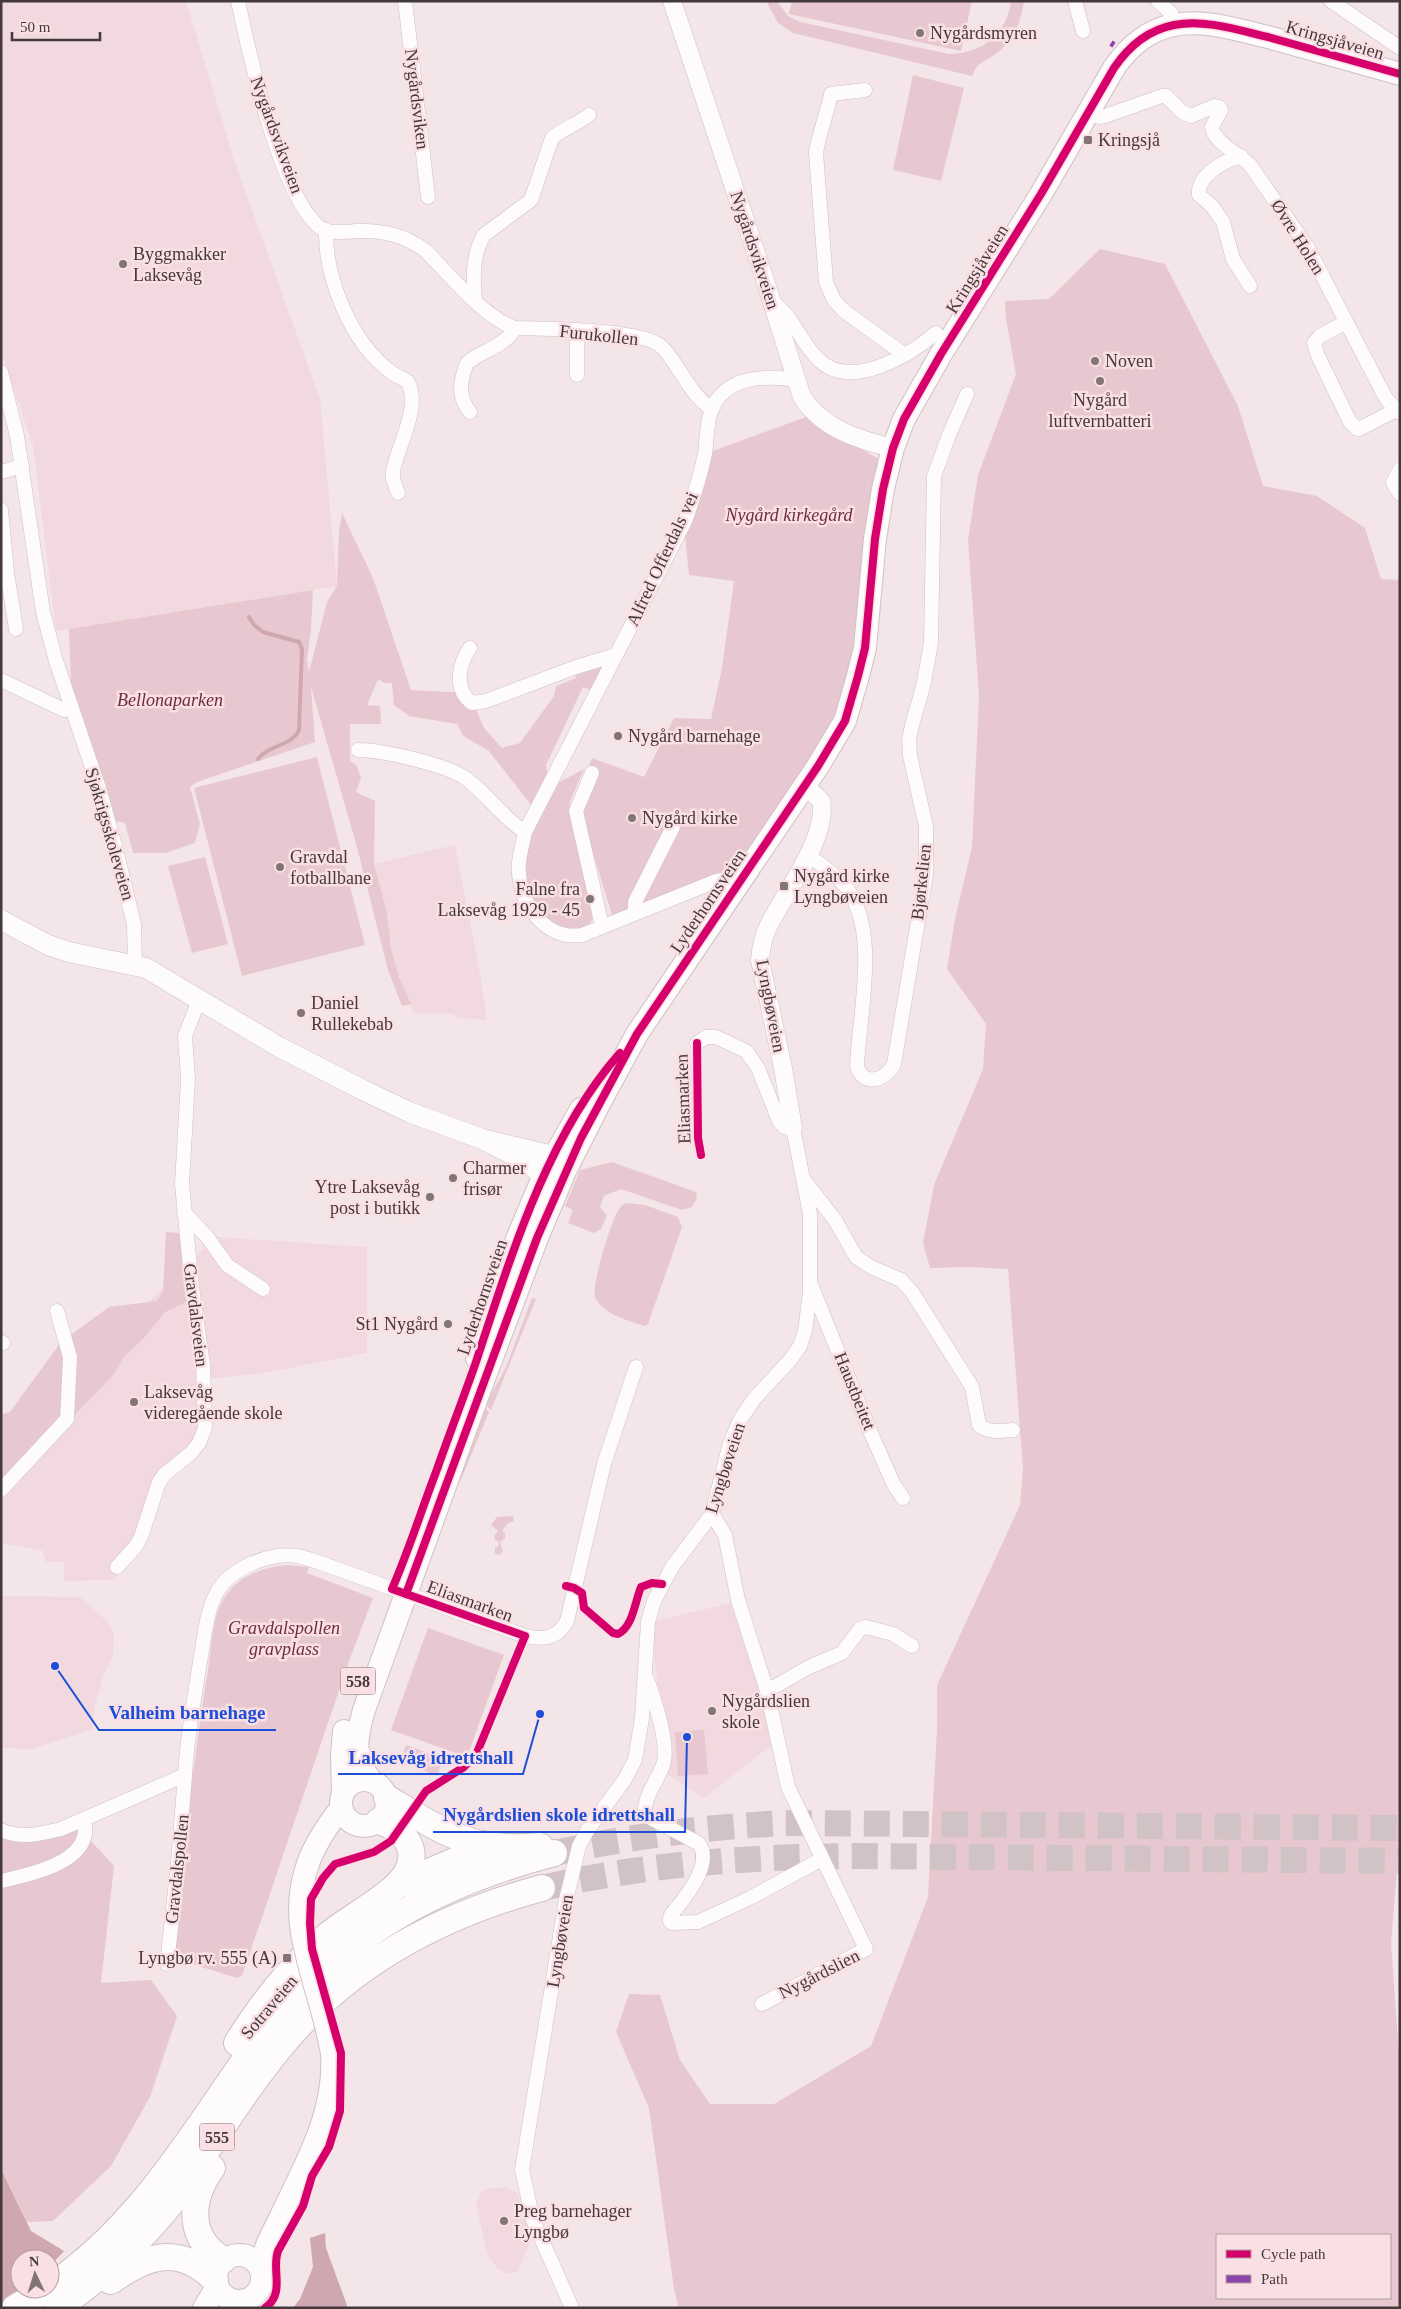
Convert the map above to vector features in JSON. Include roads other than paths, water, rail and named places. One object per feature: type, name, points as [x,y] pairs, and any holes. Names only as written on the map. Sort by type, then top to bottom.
[{"type":"highway","name":"555","points":[[373,1806],[453,1836],[490,1846]]},
{"type":"highway","name":"555","points":[[373,1806],[389,1824],[403,1833],[410,1845],[411,1853],[408,1870],[396,1886]]},
{"type":"highway","name":"555","points":[[159,2183],[226,2060],[259,2009],[295,1964],[345,1921],[396,1886],[490,1846]]},
{"type":"highway","name":"Sotraveien","points":[[60,2279],[97,2251],[159,2183],[271,2024],[310,1982],[337,1957],[402,1912],[442,1891],[551,1849],[490,1846]]},
{"type":"highway","name":"Sotraveien","points":[[57,2308],[110,2267],[154,2224],[172,2202],[281,2047],[328,1998],[373,1962],[411,1938],[443,1922],[511,1896],[542,1888]]},
{"type":"highway","name":"555","points":[[223,2270],[199,2235],[196,2203],[202,2183],[319,2022],[354,1986],[373,1962]]},
{"type":"highway","points":[[74,2308],[126,2271],[145,2261],[168,2257],[189,2260],[223,2270]]},
{"type":"highway","points":[[16,2308],[31,2299]]},
{"type":"main road","name":"Kringsjåveien","points":[[805,785],[845,721],[858,676],[865,648],[875,539],[883,489],[893,448],[904,419],[1041,194],[1114,68],[1128,49],[1149,34],[1174,25],[1196,23],[1223,26],[1400,74]]},
{"type":"main road","name":"Lyderhornsveien","points":[[373,1806],[358,1758],[358,1732],[379,1664],[409,1549],[460,1409],[518,1240],[590,1094],[613,1060],[637,1034],[805,785]]},
{"type":"main road","points":[[1,920],[48,945],[69,952],[136,964],[146,968],[279,1047],[363,1090],[409,1112],[554,1168]]},
{"type":"main road","name":"Lyderhornsveien","points":[[342,1800],[343,1743],[350,1707],[360,1674],[399,1591]]},
{"type":"main road","points":[[223,2270],[225,2297],[234,2304],[256,2294],[260,2288],[264,2246],[306,2166],[325,2118],[332,2089],[332,2054],[327,2026],[308,1966],[301,1926],[300,1888],[314,1848],[355,1781],[373,1806]]},
{"type":"main road","points":[[342,1800],[347,1819],[373,1806]]},
{"type":"main road","points":[[314,1848],[373,1806]]},
{"type":"main road","points":[[204,2308],[223,2270],[270,2219],[295,2186]]},
{"type":"main road","points":[[223,2270],[252,2259],[262,2272]]},
{"type":"street","name":"Nygårdsvikveien","points":[[238,1],[262,107],[286,171],[307,211],[326,230]]},
{"type":"street","name":"Nygårdsviken","points":[[405,1],[428,197]]},
{"type":"street","name":"Nygårdsvikveien","points":[[672,1],[802,397],[811,411],[824,422],[862,439],[893,448]]},
{"type":"street","points":[[1075,1],[1083,31]]},
{"type":"street","points":[[1158,1],[1171,13],[1174,25]]},
{"type":"street","points":[[1331,1],[1400,48]]},
{"type":"street","points":[[865,90],[831,94],[826,119],[818,140],[816,153],[826,282],[834,300],[844,311],[905,355]]},
{"type":"street","name":"Øvre Holen","points":[[1088,112],[1096,116],[1105,116],[1162,96],[1166,96],[1182,112],[1191,116],[1215,106],[1219,107],[1221,110],[1213,123],[1213,132],[1220,141],[1242,156],[1283,210],[1308,248],[1384,395],[1398,412],[1359,429],[1350,422],[1318,356],[1314,342],[1320,336],[1346,322]]},
{"type":"street","points":[[475,300],[474,271],[476,256],[484,235],[531,200],[552,138],[560,131],[574,127],[589,115]]},
{"type":"street","points":[[1242,156],[1207,175],[1201,180],[1198,187],[1199,195],[1212,206],[1223,222],[1232,259],[1250,286]]},
{"type":"street","name":"Furukollen","points":[[326,230],[375,230],[403,237],[425,250],[497,320],[515,328],[624,335],[661,346],[701,402],[712,409]]},
{"type":"street","points":[[326,230],[332,278],[345,312],[374,355],[391,372],[403,378],[410,385],[410,411],[393,470],[393,478],[398,493]]},
{"type":"street","points":[[771,300],[787,316],[818,359],[831,368],[849,372],[862,371],[892,362],[936,333]]},
{"type":"street","points":[[470,412],[461,397],[462,378],[467,363],[497,346],[512,334],[515,328]]},
{"type":"street","points":[[576,375],[577,331]]},
{"type":"street","name":"Sjøkrigsskoleveien","points":[[1,372],[18,436],[43,612],[56,661],[100,791],[122,872],[134,924],[136,964]]},
{"type":"street","name":"Alfred Offerdals vei","points":[[743,875],[716,881],[635,912],[582,935],[573,936],[561,934],[548,927],[535,916],[525,900],[520,882],[519,864],[525,832],[688,512],[701,470],[712,409],[723,393],[743,380],[763,378],[796,380]]},
{"type":"street","name":"Bjørkelien","points":[[808,855],[836,876],[846,888],[861,916],[864,935],[863,991],[857,1066],[863,1078],[872,1080],[881,1078],[890,1073],[894,1064],[926,874],[926,826],[910,756],[909,740],[924,687],[931,643],[934,476],[948,435],[967,394]]},
{"type":"street","points":[[1,472],[22,466]]},
{"type":"street","points":[[1400,469],[1393,483],[1395,490],[1400,494]]},
{"type":"street","points":[[1,510],[7,572],[16,630]]},
{"type":"street","points":[[470,648],[461,665],[460,678],[461,690],[465,699],[472,704],[486,701],[576,667],[616,655]]},
{"type":"street","points":[[1,680],[53,706],[64,710],[71,707]]},
{"type":"street","points":[[358,750],[374,750],[452,771],[468,780],[497,809],[525,832]]},
{"type":"street","points":[[592,773],[576,811],[602,926]]},
{"type":"street","name":"Lyngbøveien","points":[[572,2308],[534,2220],[522,2178],[523,2155],[575,1857],[586,1831],[625,1778],[635,1760],[642,1718],[648,1622],[658,1592],[672,1567],[712,1514],[730,1444],[740,1420],[754,1399],[791,1359],[800,1346],[808,1312],[810,1214],[783,1068],[760,960],[761,944],[768,926],[808,855],[823,809],[816,794],[805,785]]},
{"type":"street","points":[[635,912],[635,902],[673,827]]},
{"type":"street","name":"Gravdalsveien","points":[[117,1567],[136,1546],[141,1537],[159,1482],[165,1474],[192,1453],[205,1428],[203,1365],[182,1184],[188,1080],[185,1036],[199,1000]]},
{"type":"street","name":"Lyngbøveien","points":[[696,1043],[706,1037],[716,1037],[746,1051],[758,1068],[779,1120],[784,1127],[793,1128]]},
{"type":"street","name":"Lyngbøveien","points":[[804,1179],[835,1220],[856,1257],[871,1267],[901,1280],[912,1292],[972,1387],[979,1425],[983,1429],[991,1431],[1013,1430]]},
{"type":"street","name":"Gravdalsveien","points":[[184,1212],[208,1238],[227,1265],[263,1289]]},
{"type":"street","name":"Haustbeitet","points":[[810,1281],[870,1430],[894,1484],[903,1498]]},
{"type":"street","points":[[1,1490],[67,1419],[70,1357],[57,1312]]},
{"type":"street","name":"Eliasmarken","points":[[399,1591],[525,1636],[539,1639],[556,1635],[566,1621],[604,1464],[636,1367]]},
{"type":"street","name":"Nygårdslien","points":[[712,1514],[725,1535],[738,1600],[767,1691],[788,1787],[866,1949],[762,2004]]},
{"type":"street","name":"Gravdalspollen","points":[[167,1964],[193,1709],[206,1627],[217,1592],[236,1573],[252,1564],[269,1558],[296,1556],[315,1560],[399,1591]]},
{"type":"street","points":[[767,1691],[809,1667],[842,1653],[860,1629],[866,1627],[893,1634],[912,1646]]},
{"type":"street","points":[[644,1668],[662,1736],[664,1764],[647,1799],[644,1809],[645,1815],[698,1844],[704,1850],[705,1858],[697,1877],[669,1918],[672,1923],[698,1922],[750,1898],[822,1859]]},
{"type":"street","points":[[1,1830],[24,1835],[40,1834],[84,1820],[185,1775]]},
{"type":"street","points":[[1,1881],[44,1870],[67,1858],[84,1835],[84,1820]]},
{"type":"waterway","points":[[249,617],[254,625],[263,632],[299,642],[302,649],[299,730],[286,743],[262,754],[258,759]]},
{"type":"tunnel","points":[[554,1853],[669,1833],[785,1823],[1400,1828]]},
{"type":"tunnel","points":[[542,1888],[619,1873],[696,1863],[774,1858],[852,1856],[1400,1861]]},
{"type":"place","name":"Nygårdsmyren","points":[[920,33]]},
{"type":"place","name":"Kringsjå","points":[[1088,140]]},
{"type":"place","name":"Byggmakker Laksevåg","points":[[123,264]]},
{"type":"place","name":"Noven","points":[[1095,361]]},
{"type":"place","name":"Nygård luftvernbatteri","points":[[1100,381]]},
{"type":"place","name":"Nygård barnehage","points":[[618,736]]},
{"type":"place","name":"Nygård kirke","points":[[632,818]]},
{"type":"place","name":"Gravdal fotballbane","points":[[280,867]]},
{"type":"place","name":"Nygård kirke Lyngbøveien","points":[[784,886]]},
{"type":"place","name":"Falne fra Laksevåg 1929 - 45","points":[[590,899]]},
{"type":"place","name":"Daniel Rullekebab","points":[[301,1013]]},
{"type":"place","name":"Charmer frisør","points":[[453,1178]]},
{"type":"place","name":"Ytre Laksevåg post i butikk","points":[[430,1197]]},
{"type":"place","name":"St1 Nygård","points":[[448,1324]]},
{"type":"place","name":"Laksevåg videregående skole","points":[[134,1402]]},
{"type":"place","name":"Valheim barnehage","points":[[55,1666]]},
{"type":"place","name":"Nygårdslien skole","points":[[712,1711]]},
{"type":"place","name":"Laksevåg idrettshall","points":[[540,1714]]},
{"type":"place","name":"Nygårdslien skole idrettshall","points":[[687,1737]]},
{"type":"place","name":"Lyngbø rv. 555 (A)","points":[[287,1958]]},
{"type":"place","name":"Preg barnehager Lyngbø","points":[[504,2221]]},
{"type":"park label","name":"Nygård kirkegård","points":[[789,515]]},
{"type":"park label","name":"Bellonaparken","points":[[170,700]]},
{"type":"park label","name":"Gravdalspollen gravplass","points":[[284,1638]]}]
